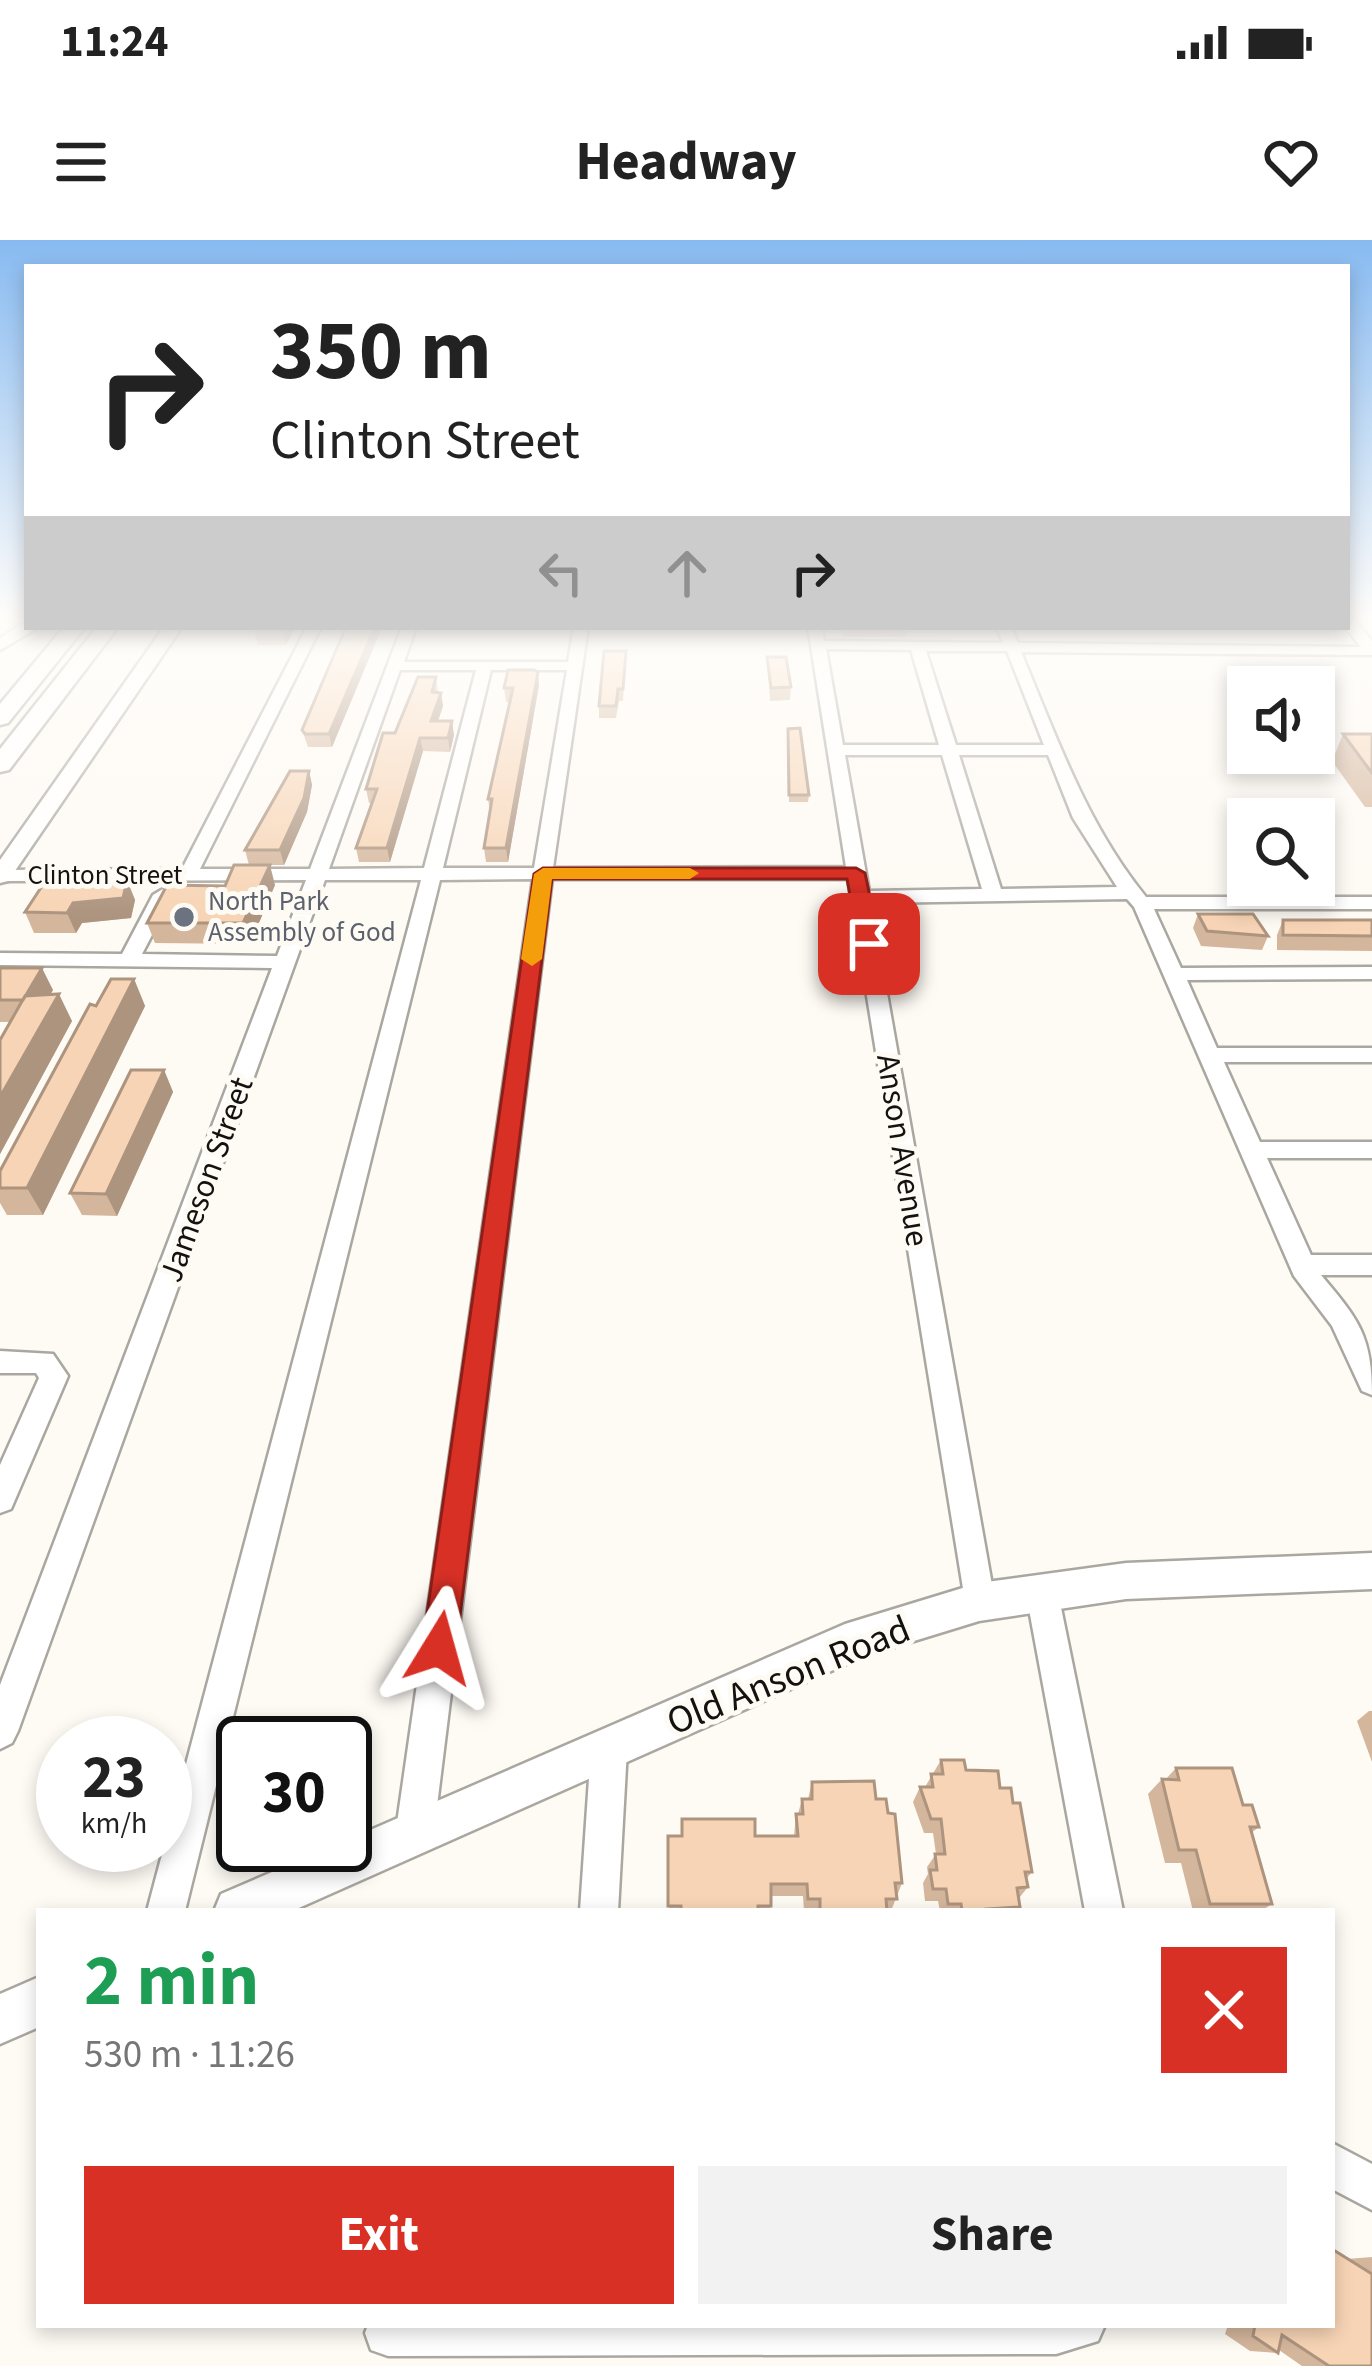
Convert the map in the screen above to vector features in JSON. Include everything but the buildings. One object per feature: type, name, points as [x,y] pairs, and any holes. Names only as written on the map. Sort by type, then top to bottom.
[{"type":"highway","points":[[0,765],[38,717]]},
{"type":"main road","points":[[1,875],[110,717]]},
{"type":"main road","name":"Old Anson Road","points":[[245,1908],[859,1638],[979,1602],[1196,1576],[1372,1571]]},
{"type":"main road","points":[[0,2019],[36,2003]]},
{"type":"street","points":[[129,960],[265,717]]},
{"type":"street","name":"Jameson Street","points":[[0,1731],[8,1686],[375,717]]},
{"type":"street","points":[[167,1908],[472,717]]},
{"type":"street","points":[[415,1830],[568,717]]},
{"type":"street","name":"Anson Avenue","points":[[831,717],[979,1602]]},
{"type":"street","points":[[939,717],[993,895]]},
{"type":"street","points":[[1040,717],[1098,846],[1137,898],[1174,974],[1302,1265],[1316,1292],[1343,1320],[1372,1383]]},
{"type":"street","points":[[836,750],[1053,750]]},
{"type":"street","name":"Clinton Street","points":[[1,875],[543,874],[859,885],[993,895],[1372,903]]},
{"type":"street","points":[[0,959],[286,962]]},
{"type":"street","points":[[1174,974],[1372,973]]},
{"type":"street","points":[[1210,1055],[1372,1055]]},
{"type":"street","points":[[1253,1150],[1372,1150]]},
{"type":"street","points":[[1302,1265],[1372,1265]]},
{"type":"street","points":[[0,1362],[43,1362],[54,1376],[0,1500]]},
{"type":"street","points":[[1042,1593],[1103,1908]]},
{"type":"street","points":[[599,1908],[609,1749]]},
{"type":"street","points":[[1335,2167],[1372,2188]]},
{"type":"street","points":[[388,2332],[1069,2328]]},
{"type":"slow traffic","points":[[532,959],[543,874],[690,873]]},
{"type":"place","name":"North Park Assembly of God","points":[[184,917]]},
{"type":"route","points":[[439,1648],[543,874],[856,873],[869,944]]}]
